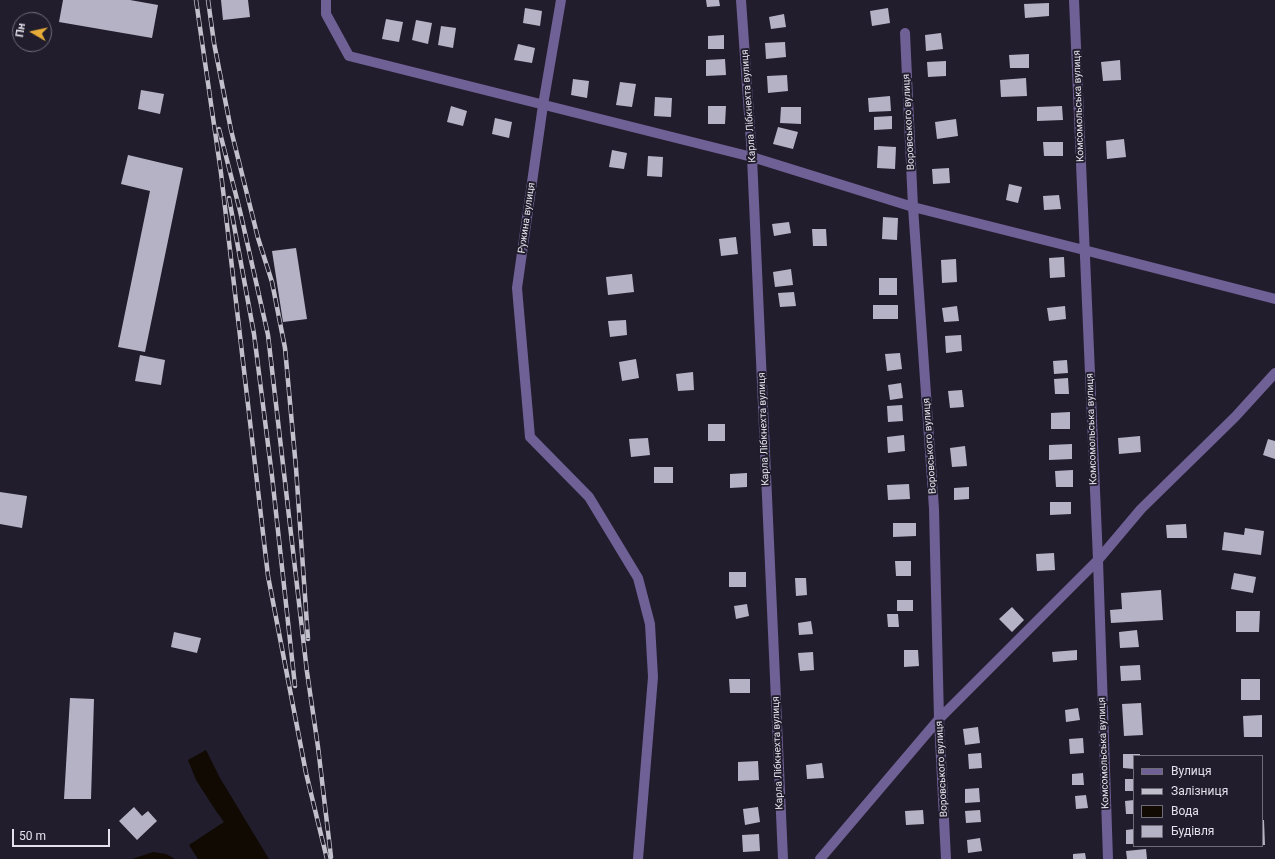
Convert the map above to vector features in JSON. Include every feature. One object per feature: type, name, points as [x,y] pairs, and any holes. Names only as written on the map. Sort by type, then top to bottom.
[{"type":"street","points":[[326,0],[326,14],[349,56],[752,157],[913,207],[1275,299]]},
{"type":"street","name":"Ружина вулиця","points":[[561,0],[542,105],[517,288],[530,437],[589,497],[638,578],[650,624],[653,678],[638,859]]},
{"type":"street","name":"Карла Лібкнехта вулиця","points":[[741,0],[752,157],[783,859]]},
{"type":"street","name":"Комсомольська вулиця","points":[[1074,0],[1098,560],[1108,859]]},
{"type":"street","name":"Воровського вулиця","points":[[905,32],[913,207],[934,509],[939,719],[946,859]]},
{"type":"street","points":[[820,859],[939,719],[1098,560],[1141,509],[1235,417],[1275,372]]},
{"type":"water","points":[[206,750],[220,778],[269,859],[198,859],[189,845],[224,822],[196,780],[188,760]]},
{"type":"water","points":[[153,852],[166,854],[175,859],[132,859]]},
{"type":"building","points":[[63,0],[130,0],[158,5],[152,38],[59,22]]},
{"type":"building","points":[[221,0],[248,0],[250,17],[223,20]]},
{"type":"building","points":[[706,0],[719,0],[720,6],[707,7]]},
{"type":"building","points":[[1049,3],[1049,16],[1025,18],[1024,4]]},
{"type":"building","points":[[525,8],[542,11],[540,26],[523,23]]},
{"type":"building","points":[[888,8],[890,23],[872,26],[870,11]]},
{"type":"building","points":[[784,14],[786,27],[771,29],[769,17]]},
{"type":"building","points":[[386,19],[403,22],[399,42],[382,39]]},
{"type":"building","points":[[416,20],[432,23],[428,44],[412,40]]},
{"type":"building","points":[[441,26],[456,28],[453,48],[438,45]]},
{"type":"building","points":[[941,33],[943,49],[926,51],[925,35]]},
{"type":"building","points":[[724,35],[724,49],[708,49],[708,36]]},
{"type":"building","points":[[785,42],[786,57],[766,59],[765,43]]},
{"type":"building","points":[[518,44],[535,48],[532,63],[514,60]]},
{"type":"building","points":[[1029,54],[1029,68],[1010,68],[1009,55]]},
{"type":"building","points":[[725,59],[726,75],[706,76],[706,60]]},
{"type":"building","points":[[1120,60],[1121,80],[1103,81],[1101,62]]},
{"type":"building","points":[[946,61],[946,76],[928,77],[927,62]]},
{"type":"building","points":[[787,75],[788,91],[768,93],[767,76]]},
{"type":"building","points":[[1026,78],[1027,96],[1001,97],[1000,80]]},
{"type":"building","points":[[573,79],[589,81],[587,98],[571,95]]},
{"type":"building","points":[[620,82],[636,84],[632,107],[616,105]]},
{"type":"building","points":[[141,90],[164,94],[160,114],[138,109]]},
{"type":"building","points":[[890,96],[891,111],[869,112],[868,98]]},
{"type":"building","points":[[655,97],[672,98],[671,117],[654,116]]},
{"type":"building","points":[[451,106],[467,111],[463,126],[447,122]]},
{"type":"building","points":[[708,106],[726,106],[725,124],[708,124]]},
{"type":"building","points":[[1062,106],[1063,120],[1037,121],[1037,107]]},
{"type":"building","points":[[781,107],[801,107],[801,124],[780,123]]},
{"type":"building","points":[[892,116],[892,129],[874,130],[874,117]]},
{"type":"building","points":[[495,118],[512,122],[509,138],[492,134]]},
{"type":"building","points":[[956,119],[958,136],[937,139],[935,122]]},
{"type":"building","points":[[778,127],[798,132],[793,149],[773,144]]},
{"type":"building","points":[[1124,139],[1126,157],[1107,159],[1106,141]]},
{"type":"building","points":[[1043,142],[1063,142],[1063,156],[1044,156]]},
{"type":"building","points":[[878,146],[896,147],[895,169],[877,168]]},
{"type":"building","points":[[612,150],[627,153],[624,169],[609,167]]},
{"type":"building","points":[[128,155],[183,168],[145,352],[118,347],[150,191],[121,184]]},
{"type":"building","points":[[648,156],[663,157],[662,177],[647,176]]},
{"type":"building","points":[[949,168],[950,183],[933,184],[932,169]]},
{"type":"building","points":[[1009,184],[1022,187],[1018,203],[1006,200]]},
{"type":"building","points":[[1059,195],[1061,209],[1044,210],[1043,196]]},
{"type":"building","points":[[883,217],[898,218],[897,240],[882,239]]},
{"type":"building","points":[[789,222],[791,233],[774,236],[772,224]]},
{"type":"building","points":[[812,229],[826,229],[827,246],[813,246]]},
{"type":"building","points":[[736,237],[738,254],[721,256],[719,239]]},
{"type":"building","points":[[296,248],[307,319],[283,322],[272,251]]},
{"type":"building","points":[[1064,257],[1065,277],[1050,278],[1049,258]]},
{"type":"building","points":[[956,259],[957,282],[942,283],[941,260]]},
{"type":"building","points":[[791,269],[793,285],[775,287],[773,272]]},
{"type":"building","points":[[632,274],[634,292],[608,295],[606,277]]},
{"type":"building","points":[[879,278],[897,278],[897,295],[879,295]]},
{"type":"building","points":[[794,292],[796,306],[780,307],[778,293]]},
{"type":"building","points":[[873,305],[898,305],[898,319],[873,319]]},
{"type":"building","points":[[957,306],[959,321],[944,322],[942,308]]},
{"type":"building","points":[[1065,306],[1066,319],[1049,321],[1047,308]]},
{"type":"building","points":[[626,320],[627,335],[610,337],[608,321]]},
{"type":"building","points":[[961,335],[962,351],[946,353],[945,336]]},
{"type":"building","points":[[900,353],[902,369],[887,371],[885,354]]},
{"type":"building","points":[[140,355],[165,360],[161,385],[135,381]]},
{"type":"building","points":[[636,359],[639,378],[622,381],[619,362]]},
{"type":"building","points":[[1067,360],[1068,373],[1054,374],[1053,361]]},
{"type":"building","points":[[693,372],[694,390],[678,391],[676,374]]},
{"type":"building","points":[[1068,378],[1069,394],[1055,394],[1054,379]]},
{"type":"building","points":[[901,383],[903,398],[890,400],[888,385]]},
{"type":"building","points":[[962,390],[964,407],[950,408],[948,391]]},
{"type":"building","points":[[902,405],[903,421],[888,422],[887,406]]},
{"type":"building","points":[[1070,412],[1070,429],[1051,429],[1051,413]]},
{"type":"building","points":[[708,424],[725,424],[725,441],[708,441]]},
{"type":"building","points":[[904,435],[905,451],[888,453],[887,437]]},
{"type":"building","points":[[1140,436],[1141,452],[1119,454],[1118,438]]},
{"type":"building","points":[[648,438],[650,455],[631,457],[629,439]]},
{"type":"building","points":[[1268,439],[1275,441],[1275,459],[1263,455]]},
{"type":"building","points":[[1072,444],[1072,459],[1049,460],[1049,445]]},
{"type":"building","points":[[965,446],[967,466],[952,467],[950,448]]},
{"type":"building","points":[[654,467],[673,467],[673,483],[654,483]]},
{"type":"building","points":[[1073,470],[1073,487],[1056,487],[1055,471]]},
{"type":"building","points":[[747,473],[747,487],[730,488],[730,474]]},
{"type":"building","points":[[909,484],[910,499],[888,500],[887,485]]},
{"type":"building","points":[[969,487],[969,499],[954,500],[954,488]]},
{"type":"building","points":[[0,492],[27,496],[22,528],[0,524]]},
{"type":"building","points":[[1050,502],[1071,502],[1071,514],[1050,515]]},
{"type":"building","points":[[893,523],[916,523],[916,536],[893,537]]},
{"type":"building","points":[[1186,524],[1187,538],[1167,538],[1166,525]]},
{"type":"building","points":[[1245,528],[1264,531],[1261,555],[1222,550],[1224,532],[1244,535]]},
{"type":"building","points":[[1054,553],[1055,570],[1037,571],[1036,554]]},
{"type":"building","points":[[895,561],[911,561],[911,576],[896,576]]},
{"type":"building","points":[[729,572],[746,572],[746,587],[729,587]]},
{"type":"building","points":[[1234,573],[1256,577],[1253,593],[1231,589]]},
{"type":"building","points":[[795,578],[806,578],[807,595],[796,596]]},
{"type":"building","points":[[1161,590],[1163,620],[1111,623],[1110,610],[1122,609],[1121,593]]},
{"type":"building","points":[[897,600],[913,600],[913,611],[897,611]]},
{"type":"building","points":[[747,604],[749,616],[736,619],[734,606]]},
{"type":"building","points":[[1012,607],[1024,620],[1012,632],[999,619]]},
{"type":"building","points":[[1236,611],[1260,611],[1259,632],[1236,632]]},
{"type":"building","points":[[887,614],[898,614],[899,627],[888,627]]},
{"type":"building","points":[[811,621],[813,634],[799,635],[798,623]]},
{"type":"building","points":[[1137,630],[1139,647],[1120,648],[1119,632]]},
{"type":"building","points":[[174,632],[201,638],[197,653],[171,647]]},
{"type":"building","points":[[904,650],[918,650],[919,666],[904,667]]},
{"type":"building","points":[[1077,650],[1077,660],[1053,662],[1052,652]]},
{"type":"building","points":[[813,652],[814,670],[800,671],[798,653]]},
{"type":"building","points":[[1140,665],[1141,680],[1121,681],[1120,666]]},
{"type":"building","points":[[729,679],[750,679],[750,693],[730,693]]},
{"type":"building","points":[[1241,679],[1260,679],[1260,700],[1241,700]]},
{"type":"building","points":[[70,698],[94,699],[91,799],[64,799]]},
{"type":"building","points":[[1141,703],[1143,735],[1124,736],[1122,704]]},
{"type":"building","points":[[1078,708],[1080,720],[1066,722],[1065,710]]},
{"type":"building","points":[[1262,715],[1262,737],[1244,737],[1243,716]]},
{"type":"building","points":[[978,727],[980,743],[965,745],[963,729]]},
{"type":"building","points":[[1083,738],[1084,753],[1070,754],[1069,739]]},
{"type":"building","points":[[981,753],[982,768],[969,769],[968,754]]},
{"type":"building","points":[[1123,754],[1140,754],[1133,755],[1133,769],[1123,768]]},
{"type":"building","points":[[758,761],[759,780],[738,781],[738,762]]},
{"type":"building","points":[[822,763],[824,778],[807,779],[806,765]]},
{"type":"building","points":[[1083,773],[1084,785],[1072,785],[1072,774]]},
{"type":"building","points":[[1125,779],[1133,779],[1133,791],[1125,791]]},
{"type":"building","points":[[979,788],[980,802],[965,803],[965,789]]},
{"type":"building","points":[[1086,795],[1088,808],[1076,809],[1075,796]]},
{"type":"building","points":[[1133,800],[1133,814],[1126,814],[1125,801]]},
{"type":"building","points":[[134,807],[142,816],[148,811],[157,821],[137,840],[119,821]]},
{"type":"building","points":[[758,807],[760,822],[745,825],[743,809]]},
{"type":"building","points":[[923,810],[924,824],[906,825],[905,811]]},
{"type":"building","points":[[980,810],[981,822],[966,823],[965,811]]},
{"type":"building","points":[[1263,820],[1264,820],[1265,845],[1263,845]]},
{"type":"building","points":[[1133,829],[1133,844],[1126,844],[1126,830]]},
{"type":"building","points":[[759,834],[760,851],[743,852],[742,835]]},
{"type":"building","points":[[980,838],[982,851],[968,853],[967,840]]},
{"type":"building","points":[[1146,849],[1147,859],[1127,859],[1126,851]]},
{"type":"building","points":[[1085,853],[1086,859],[1073,859],[1073,854]]},
{"type":"railway","points":[[196,0],[221,173],[268,576],[306,773],[327,859]]},
{"type":"railway","points":[[208,0],[214,43],[231,130],[258,238],[272,282],[285,348],[296,468],[308,639]]},
{"type":"railway","points":[[219,129],[240,211],[268,335],[307,672],[318,747],[331,857]]},
{"type":"railway","points":[[229,198],[254,334],[272,476],[295,686]]}]
